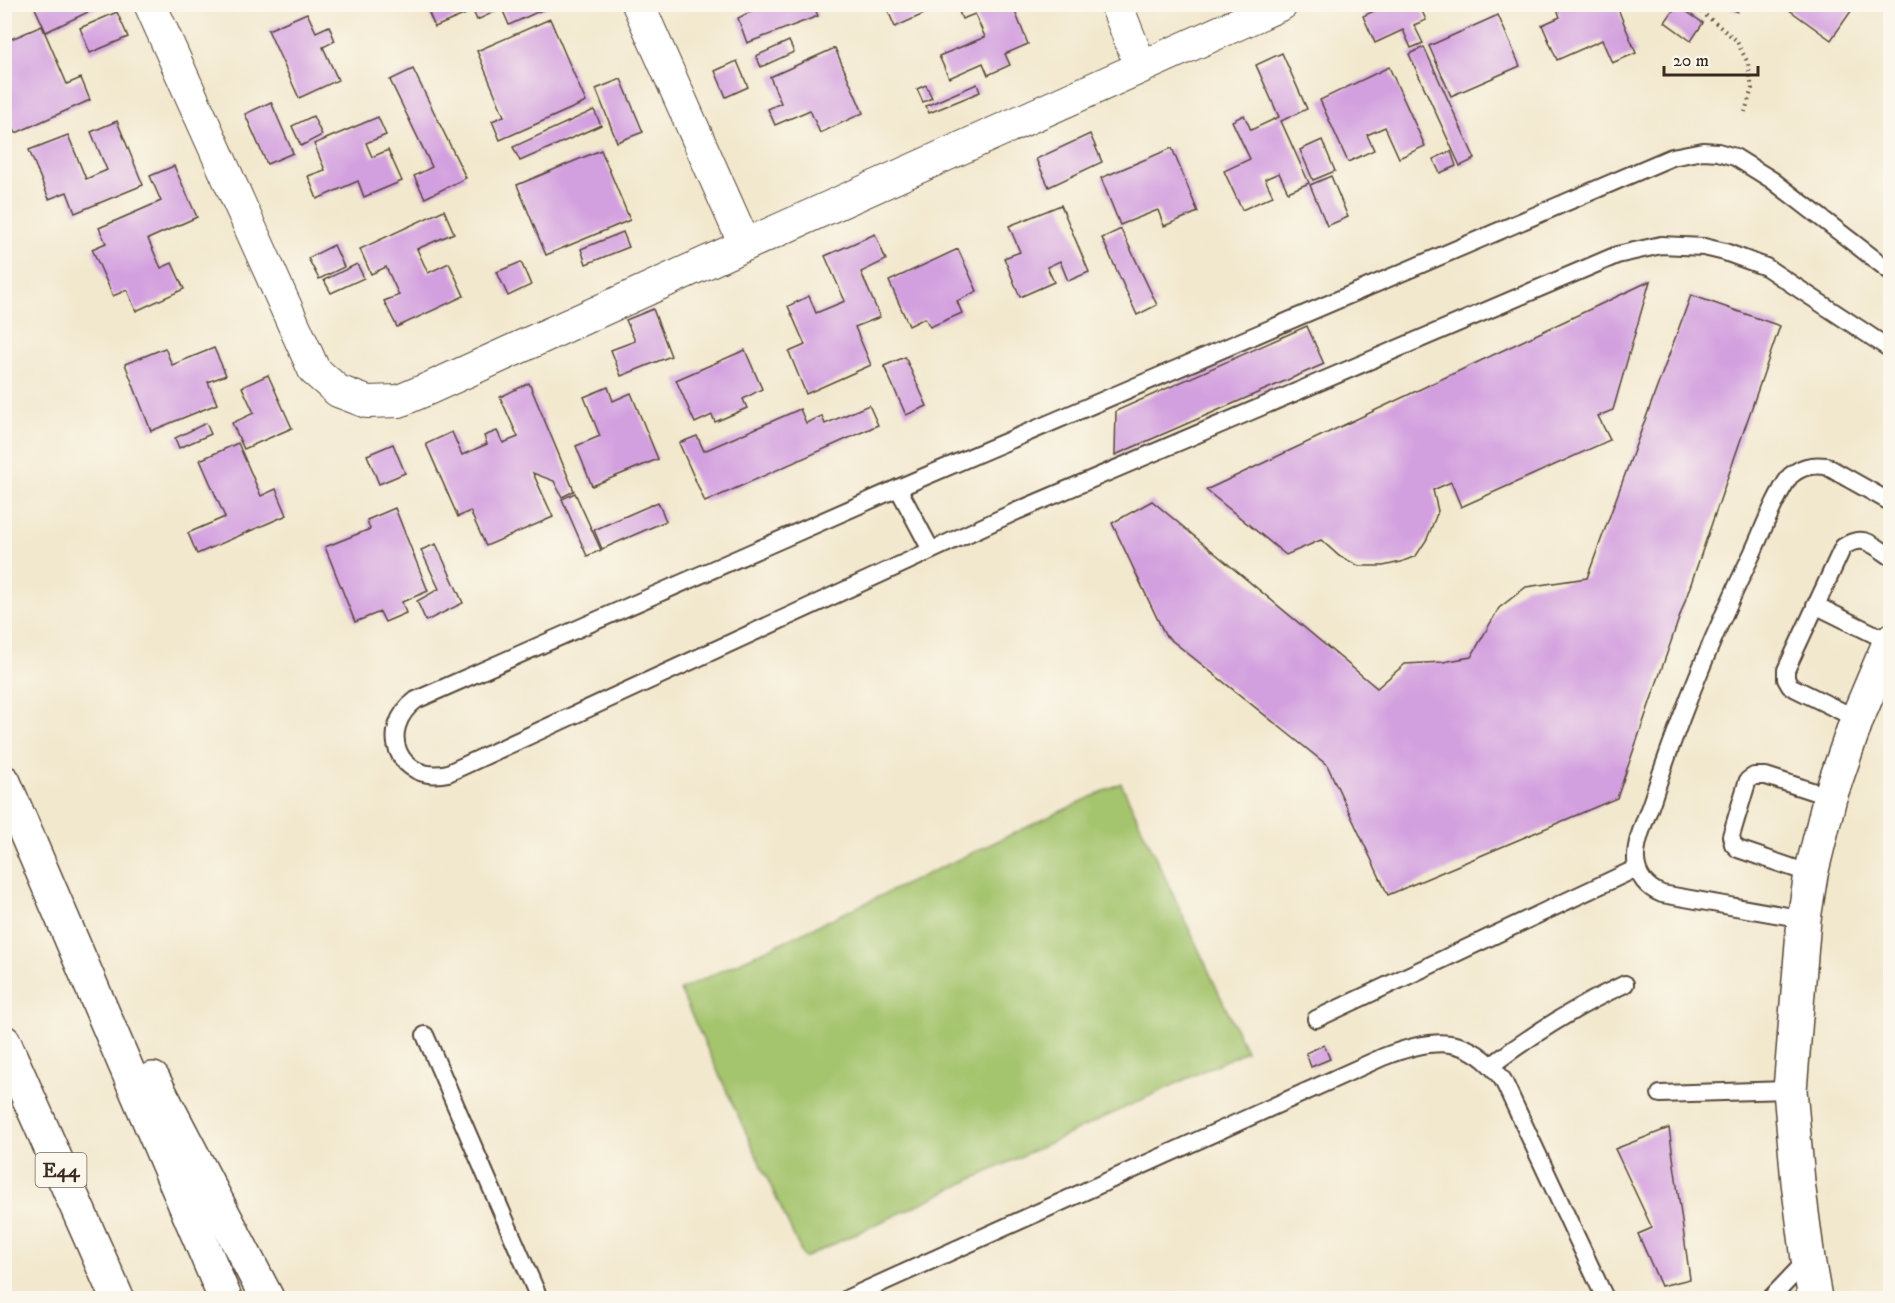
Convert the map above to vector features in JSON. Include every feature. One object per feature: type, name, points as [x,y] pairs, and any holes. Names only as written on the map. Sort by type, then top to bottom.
[{"type":"main road","points":[[1815,1299],[1798,1182],[1790,1090],[1804,919],[1811,874],[1830,797],[1857,719],[1890,642]]},
{"type":"main road","points":[[4,782],[225,1299]]},
{"type":"main road","points":[[70,936],[142,1059],[267,1299]]},
{"type":"main road","name":"E44","points":[[4,1042],[117,1299]]},
{"type":"street","points":[[150,4],[299,342],[314,370],[338,392],[367,402],[399,401],[1282,4]]},
{"type":"street","points":[[638,4],[745,245]]},
{"type":"street","points":[[1116,4],[1141,67]]},
{"type":"lane","points":[[1890,271],[1754,167],[1735,157],[1718,152],[1687,153],[1656,163],[898,488],[416,700],[406,707],[399,717],[395,729],[395,741],[398,752],[414,770],[437,776],[448,773],[1017,511],[1617,255],[1661,244],[1704,247],[1725,252],[1766,267],[1890,349]]},
{"type":"lane","points":[[1804,919],[1662,894],[1653,890],[1646,884],[1637,868],[1639,840],[1683,715],[1732,596],[1790,476],[1807,466],[1826,466],[1890,502]]},
{"type":"lane","points":[[898,488],[931,550]]},
{"type":"lane","points":[[1857,719],[1791,686],[1786,679],[1786,670],[1843,547],[1852,540],[1863,540],[1890,556]]},
{"type":"lane","points":[[1815,606],[1890,642]]},
{"type":"lane","points":[[1811,874],[1738,849],[1733,844],[1731,836],[1746,786],[1754,776],[1766,776],[1830,797]]},
{"type":"lane","points":[[1316,1019],[1637,868]]},
{"type":"lane","points":[[1492,1065],[1522,1041],[1556,1020],[1589,1000],[1625,984]]},
{"type":"lane","points":[[425,1035],[539,1299]]},
{"type":"lane","points":[[848,1299],[1402,1050],[1425,1044],[1448,1043],[1471,1050],[1492,1065],[1507,1088],[1605,1299]]},
{"type":"lane","points":[[1660,1094],[1790,1090]]},
{"type":"lane","points":[[1771,1299],[1808,1259]]},
{"type":"path","points":[[1692,4],[1736,40],[1748,63],[1752,88],[1745,112]]},
{"type":"green space","points":[[1121,783],[1246,1051],[804,1258],[680,990]]},
{"type":"building","points":[[43,4],[105,4],[46,32],[35,8]]},
{"type":"building","points":[[425,4],[496,4],[499,10],[477,20],[473,11],[435,27]]},
{"type":"building","points":[[500,4],[555,4],[509,25]]},
{"type":"building","points":[[750,4],[813,4],[818,16],[747,43],[738,18],[752,11]]},
{"type":"building","points":[[889,4],[946,4],[895,27],[886,6]]},
{"type":"building","points":[[956,4],[1012,4],[1028,44],[1005,54],[1010,65],[988,75],[983,63],[949,78],[939,56],[985,37],[975,14],[962,19]]},
{"type":"building","points":[[1389,4],[1419,4],[1426,20],[1414,25],[1423,43],[1411,48],[1403,30],[1375,43],[1363,16]]},
{"type":"building","points":[[1555,4],[1616,4],[1636,53],[1612,63],[1602,40],[1557,60],[1542,25],[1560,17]]},
{"type":"building","points":[[1725,4],[1741,4],[1737,12]]},
{"type":"building","points":[[1781,4],[1856,4],[1831,40]]},
{"type":"building","points":[[1677,5],[1703,23],[1691,41],[1665,22]]},
{"type":"building","points":[[117,12],[128,37],[90,53],[80,28]]},
{"type":"building","points":[[307,13],[316,32],[329,26],[335,41],[323,47],[338,80],[299,98],[268,30]]},
{"type":"building","points":[[1498,15],[1520,66],[1451,96],[1429,46]]},
{"type":"building","points":[[550,19],[586,102],[500,140],[492,121],[504,116],[477,51]]},
{"type":"building","points":[[42,26],[67,84],[81,78],[90,100],[16,133],[11,121],[4,123],[4,42]]},
{"type":"building","points":[[789,41],[794,52],[761,67],[756,56]]},
{"type":"building","points":[[1424,47],[1475,159],[1460,166],[1409,54]]},
{"type":"building","points":[[835,48],[863,113],[820,133],[810,110],[775,125],[768,109],[781,103],[770,77]]},
{"type":"building","points":[[1282,53],[1307,109],[1281,121],[1309,183],[1288,192],[1279,173],[1265,179],[1273,196],[1242,210],[1224,171],[1250,159],[1232,121],[1244,115],[1251,130],[1279,117],[1256,65]]},
{"type":"building","points":[[737,61],[748,87],[726,97],[715,71]]},
{"type":"building","points":[[1389,67],[1425,146],[1399,158],[1385,127],[1367,135],[1374,150],[1348,162],[1320,100]]},
{"type":"building","points":[[413,69],[466,178],[425,198],[414,176],[432,167],[390,80]]},
{"type":"building","points":[[621,79],[643,132],[617,142],[596,89]]},
{"type":"building","points":[[977,84],[980,92],[929,113],[926,106]]},
{"type":"building","points":[[926,85],[932,98],[923,102],[917,89]]},
{"type":"building","points":[[271,102],[293,153],[267,164],[245,114]]},
{"type":"building","points":[[594,110],[601,125],[520,161],[513,147]]},
{"type":"building","points":[[313,116],[322,135],[301,146],[292,126]]},
{"type":"building","points":[[378,117],[386,135],[366,143],[372,157],[388,150],[402,181],[364,197],[358,181],[317,199],[308,176],[325,170],[314,144]]},
{"type":"building","points":[[117,121],[143,185],[75,213],[67,192],[49,199],[29,150],[68,135],[86,179],[107,170],[91,132]]},
{"type":"building","points":[[1090,134],[1102,162],[1049,187],[1036,159]]},
{"type":"building","points":[[1322,140],[1335,171],[1313,180],[1300,150]]},
{"type":"building","points":[[1172,148],[1198,212],[1164,226],[1158,210],[1120,225],[1101,178]]},
{"type":"building","points":[[601,150],[630,220],[546,255],[517,185]]},
{"type":"building","points":[[1451,151],[1456,166],[1440,173],[1433,159]]},
{"type":"building","points":[[174,166],[197,217],[148,239],[161,268],[172,263],[184,289],[136,311],[127,290],[113,296],[92,249],[106,243],[99,228],[161,201],[150,176]]},
{"type":"building","points":[[1331,176],[1348,217],[1327,226],[1310,185]]},
{"type":"building","points":[[1061,205],[1089,272],[1068,281],[1060,261],[1047,267],[1054,282],[1020,297],[1004,258],[1020,252],[1009,226]]},
{"type":"building","points":[[444,210],[454,233],[417,249],[428,273],[449,263],[464,296],[397,327],[384,301],[399,295],[386,267],[371,274],[360,249]]},
{"type":"building","points":[[1121,229],[1157,305],[1137,315],[1102,238]]},
{"type":"building","points":[[623,232],[629,247],[586,264],[581,249]]},
{"type":"building","points":[[875,234],[886,260],[861,272],[880,317],[855,327],[871,365],[806,394],[789,352],[805,345],[788,306],[809,296],[816,313],[845,301],[825,256]]},
{"type":"building","points":[[334,245],[344,267],[319,279],[308,258]]},
{"type":"building","points":[[958,249],[977,291],[957,301],[962,313],[930,327],[925,318],[909,326],[889,281]]},
{"type":"building","points":[[521,262],[531,285],[508,296],[497,272]]},
{"type":"building","points":[[357,264],[364,278],[331,293],[324,280]]},
{"type":"building","points":[[1650,281],[1613,410],[1598,416],[1610,440],[1461,507],[1451,482],[1433,490],[1438,511],[1427,539],[1416,556],[1383,566],[1359,566],[1339,556],[1321,540],[1286,555],[1206,490]]},
{"type":"building","points":[[1691,295],[1780,326],[1617,798],[1388,895],[1327,765],[1165,635],[1112,523],[1152,501],[1377,688],[1405,664],[1443,662],[1471,657],[1499,608],[1526,587],[1587,578]]},
{"type":"building","points":[[653,309],[671,356],[621,376],[611,350],[635,341],[626,320]]},
{"type":"building","points":[[1307,326],[1324,364],[1115,455],[1116,411]]},
{"type":"building","points":[[165,348],[172,365],[214,348],[226,375],[208,382],[217,404],[151,431],[125,364]]},
{"type":"building","points":[[745,350],[762,389],[743,399],[747,408],[715,422],[712,415],[695,423],[676,380]]},
{"type":"building","points":[[905,357],[927,406],[906,415],[884,366]]},
{"type":"building","points":[[268,375],[292,428],[244,449],[232,423],[254,413],[242,387]]},
{"type":"building","points":[[529,383],[574,491],[562,497],[554,481],[533,473],[553,517],[486,546],[470,511],[458,517],[426,444],[452,432],[462,455],[487,444],[484,436],[497,431],[503,443],[518,437],[500,397]]},
{"type":"building","points":[[608,387],[613,401],[631,393],[658,459],[592,486],[576,446],[600,436],[584,397]]},
{"type":"building","points":[[869,405],[878,425],[705,502],[679,443],[697,436],[704,451],[800,409],[806,423],[822,416],[825,424]]},
{"type":"building","points":[[206,423],[211,434],[179,448],[175,438]]},
{"type":"building","points":[[238,443],[261,496],[276,489],[287,515],[197,554],[188,533],[225,517],[200,460]]},
{"type":"building","points":[[393,444],[405,473],[379,484],[367,455]]},
{"type":"building","points":[[575,493],[601,550],[587,556],[562,499]]},
{"type":"building","points":[[658,502],[666,521],[602,549],[594,530]]},
{"type":"building","points":[[395,508],[428,591],[402,602],[406,613],[385,622],[380,612],[355,622],[325,547],[370,529],[367,520]]},
{"type":"building","points":[[436,544],[463,603],[426,621],[417,601],[439,589],[421,550]]},
{"type":"building","points":[[1324,1045],[1330,1059],[1311,1067],[1306,1053]]},
{"type":"building","points":[[1669,1128],[1690,1279],[1661,1286],[1638,1234],[1652,1228],[1615,1149]]}]
